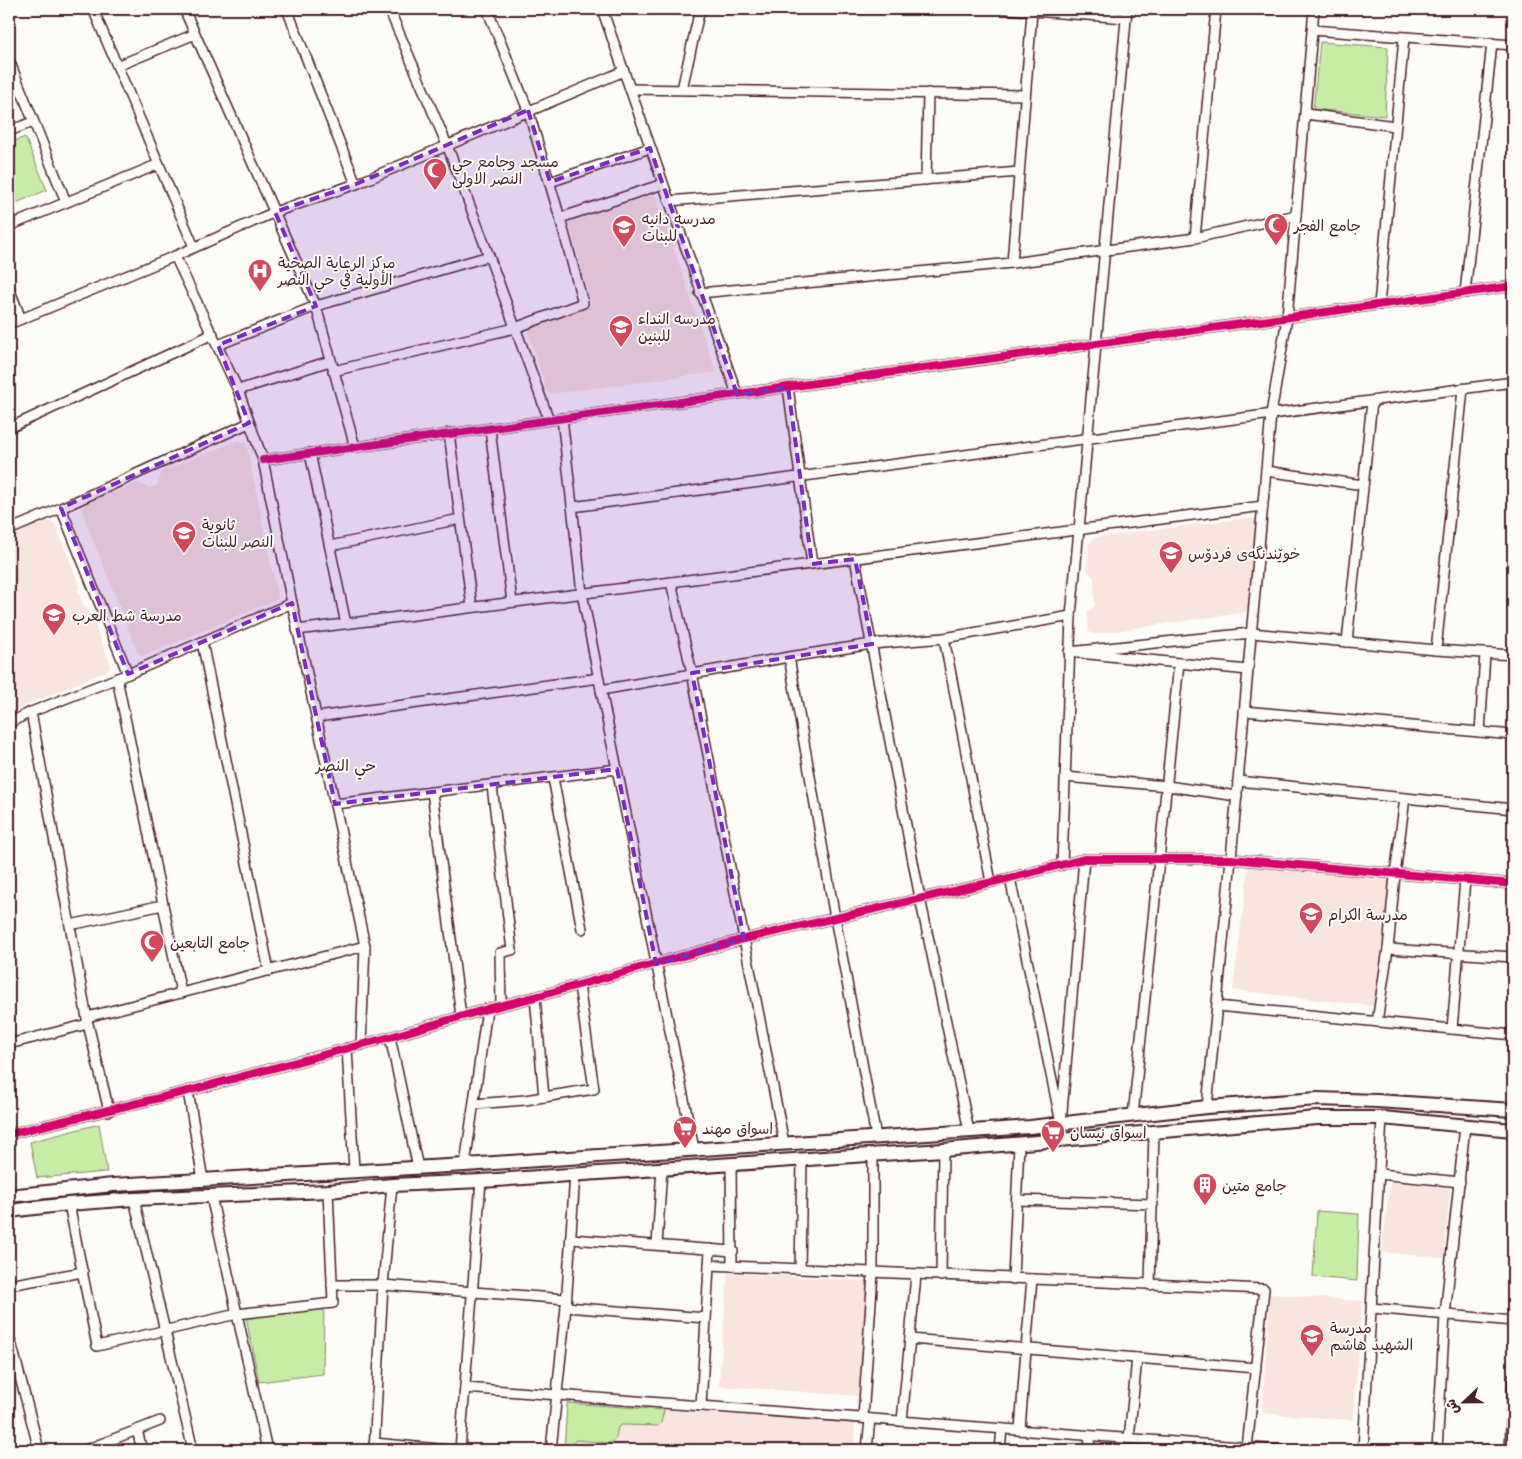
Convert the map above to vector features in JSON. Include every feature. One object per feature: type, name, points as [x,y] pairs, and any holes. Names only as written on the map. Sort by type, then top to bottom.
[{"type":"main road","points":[[9,1196],[113,1185],[354,1170],[418,1168],[1030,1127],[1207,1108],[1318,1099],[1378,1100],[1513,1110]]},
{"type":"main road","points":[[9,1211],[134,1199],[481,1181],[873,1155],[1317,1118],[1382,1118],[1513,1130]]},
{"type":"main road","points":[[730,1147],[731,1164]]},
{"type":"street","points":[[93,9],[194,248]]},
{"type":"street","points":[[184,9],[316,306],[355,447]]},
{"type":"street","points":[[287,9],[356,184]]},
{"type":"street","points":[[389,9],[447,145],[548,420]]},
{"type":"street","points":[[333,371],[515,328],[583,303],[528,110],[487,9]]},
{"type":"street","points":[[602,9],[737,394]]},
{"type":"street","points":[[682,89],[700,9]]},
{"type":"street","points":[[1007,9],[1032,12],[1126,13],[1071,616],[1062,865]]},
{"type":"street","points":[[1195,238],[1216,9]]},
{"type":"street","points":[[1207,1108],[1271,414],[1287,318],[1314,9]]},
{"type":"street","points":[[1012,263],[1032,12]]},
{"type":"street","points":[[1312,30],[1513,45]]},
{"type":"street","points":[[117,66],[195,34]]},
{"type":"street","points":[[1379,305],[1404,38]]},
{"type":"street","points":[[1466,293],[1492,43]]},
{"type":"street","points":[[9,60],[66,202]]},
{"type":"street","points":[[9,324],[176,256],[275,212],[356,184],[624,71]]},
{"type":"street","points":[[630,89],[1025,95]]},
{"type":"street","points":[[926,180],[928,93]]},
{"type":"street","points":[[1306,114],[1396,126]]},
{"type":"street","points":[[9,131],[33,122]]},
{"type":"street","points":[[550,182],[650,148]]},
{"type":"street","points":[[9,226],[158,164]]},
{"type":"street","points":[[669,201],[1019,172]]},
{"type":"street","points":[[560,218],[663,184]]},
{"type":"street","points":[[700,293],[1012,263],[1195,238],[1296,214]]},
{"type":"street","points":[[176,256],[238,390],[263,460],[365,946],[361,1044]]},
{"type":"street","points":[[218,345],[316,306],[489,256]]},
{"type":"street","points":[[263,460],[1513,286]]},
{"type":"street","points":[[9,288],[21,319]]},
{"type":"street","points":[[9,428],[213,334]]},
{"type":"street","points":[[238,390],[330,361]]},
{"type":"street","points":[[572,508],[1513,382]]},
{"type":"street","points":[[788,387],[812,564]]},
{"type":"street","points":[[1436,650],[1463,389]]},
{"type":"street","points":[[1346,642],[1372,401]]},
{"type":"street","points":[[562,418],[582,593],[694,1149]]},
{"type":"street","points":[[9,530],[249,423]]},
{"type":"street","points":[[490,429],[512,602]]},
{"type":"street","points":[[449,433],[472,607]]},
{"type":"street","points":[[310,454],[346,624]]},
{"type":"street","points":[[1266,471],[1363,485]]},
{"type":"street","points":[[298,630],[1263,506]]},
{"type":"street","points":[[61,508],[128,674]]},
{"type":"street","points":[[330,546],[460,520]]},
{"type":"street","points":[[855,558],[920,898],[969,1130]]},
{"type":"street","points":[[671,582],[692,673],[784,1144]]},
{"type":"street","points":[[9,723],[31,712],[128,674],[292,603]]},
{"type":"street","points":[[601,690],[789,657],[872,644],[944,638],[1071,616]]},
{"type":"street","points":[[1069,652],[1251,634],[1513,655]]},
{"type":"street","points":[[944,638],[991,882]]},
{"type":"street","points":[[202,642],[269,971]]},
{"type":"street","points":[[1069,652],[1248,670]]},
{"type":"street","points":[[1480,732],[1485,654]]},
{"type":"street","points":[[789,657],[876,1137]]},
{"type":"street","points":[[1133,1116],[1179,663]]},
{"type":"street","points":[[117,678],[181,994]]},
{"type":"street","points":[[317,717],[599,678]]},
{"type":"street","points":[[1244,711],[1513,735]]},
{"type":"street","points":[[31,712],[88,1021],[109,1111]]},
{"type":"street","points":[[334,804],[492,786],[617,769]]},
{"type":"street","points":[[1065,777],[1167,786],[1237,796]]},
{"type":"street","points":[[554,778],[582,930]]},
{"type":"street","points":[[1238,781],[1513,809]]},
{"type":"street","points":[[492,786],[512,950],[500,953],[501,1005]]},
{"type":"street","points":[[432,792],[461,1016]]},
{"type":"street","points":[[1377,1022],[1388,949],[1405,798]]},
{"type":"street","points":[[1060,1123],[1084,859]]},
{"type":"street","points":[[9,1134],[188,1091],[744,939],[1010,878],[1084,859],[1231,859],[1513,884]]},
{"type":"street","points":[[1010,878],[1060,1123]]},
{"type":"street","points":[[1452,1029],[1465,880]]},
{"type":"street","points":[[70,925],[163,904]]},
{"type":"street","points":[[9,1044],[181,994],[365,946]]},
{"type":"street","points":[[1388,949],[1513,957]]},
{"type":"street","points":[[474,1104],[525,1100],[594,1089],[579,985]]},
{"type":"street","points":[[535,997],[544,1097]]},
{"type":"street","points":[[1217,1006],[1513,1035]]},
{"type":"street","points":[[465,1165],[487,1009]]},
{"type":"street","points":[[390,1037],[418,1168]]},
{"type":"street","points":[[347,1048],[354,1170]]},
{"type":"street","points":[[188,1091],[203,1180]]},
{"type":"street","points":[[1364,1450],[1382,1118]]},
{"type":"street","points":[[1437,1450],[1445,1315],[1465,1126]]},
{"type":"street","points":[[1150,1285],[1154,1131]]},
{"type":"street","points":[[1013,1279],[1020,1144]]},
{"type":"street","points":[[941,1276],[943,1150]]},
{"type":"street","points":[[867,1450],[866,1419],[873,1273],[873,1155]]},
{"type":"street","points":[[800,1269],[802,1160]]},
{"type":"street","points":[[731,1164],[732,1266]]},
{"type":"street","points":[[657,1246],[662,1168]]},
{"type":"street","points":[[551,1450],[566,1303],[575,1174]]},
{"type":"street","points":[[1379,1174],[1460,1182]]},
{"type":"street","points":[[460,1450],[481,1181]]},
{"type":"street","points":[[392,1185],[383,1284],[374,1447],[449,1450]]},
{"type":"street","points":[[69,1204],[97,1346],[237,1314],[333,1303],[328,1190]]},
{"type":"street","points":[[211,1196],[267,1450]]},
{"type":"street","points":[[134,1199],[193,1450]]},
{"type":"street","points":[[1018,1200],[1152,1204]]},
{"type":"street","points":[[571,1239],[732,1251]]},
{"type":"street","points":[[700,1406],[710,1249]]},
{"type":"street","points":[[709,1265],[1264,1289],[1247,1448]]},
{"type":"street","points":[[9,1285],[83,1272]]},
{"type":"street","points":[[902,1421],[916,1275]]},
{"type":"street","points":[[1020,1430],[1032,1280]]},
{"type":"street","points":[[332,1285],[383,1284],[706,1318]]},
{"type":"street","points":[[1372,1308],[1513,1322]]},
{"type":"street","points":[[910,1339],[1256,1368]]},
{"type":"street","points":[[9,1342],[12,1342],[39,1450]]},
{"type":"street","points":[[1129,1439],[1137,1358]]},
{"type":"street","points":[[1510,1450],[1513,1378]]},
{"type":"street","points":[[465,1388],[1020,1430],[1129,1439],[1189,1447],[1280,1450]]},
{"type":"street","points":[[85,1450],[160,1421]]},
{"type":"street","points":[[1000,1450],[1002,1429]]},
{"type":"street","points":[[137,1430],[142,1450]]},
{"type":"street","points":[[1089,1450],[1090,1436]]},
{"type":"highlighted area","points":[[528,110],[550,182],[650,148],[737,394],[788,387],[812,564],[855,559],[872,644],[692,673],[744,939],[656,964],[617,769],[335,804],[292,603],[128,674],[61,508],[249,423],[218,345],[316,306],[275,212],[356,184]]},
{"type":"shaded area","name":"مدرسه النداء للبنين","points":[[655,194],[716,372],[548,394],[526,325],[591,304],[568,221]]},
{"type":"shaded area","name":"ثانوية النصر للبنات","points":[[239,440],[244,442],[247,447],[278,599],[141,656],[138,653],[82,512],[83,506],[86,503],[137,483],[150,488],[157,485],[162,471]]},
{"type":"shaded area","name":"خوێندنگەی فردۆس","points":[[1248,518],[1255,519],[1257,525],[1248,606],[1245,612],[1094,634],[1089,632],[1087,612],[1095,606],[1094,577],[1087,571],[1088,547],[1091,540],[1097,537]]},
{"type":"shaded area","name":"مدرسة شط العرب","points":[[45,521],[55,524],[80,586],[78,591],[84,606],[88,609],[110,667],[106,671],[9,712],[9,536]]},
{"type":"shaded area","name":"مدرسة الكرام","points":[[1249,864],[1390,879],[1375,1006],[1233,990]]},
{"type":"shaded area","points":[[1390,1182],[1450,1188],[1444,1258],[1382,1252]]},
{"type":"shaded area","points":[[728,1273],[866,1281],[860,1396],[719,1386]]},
{"type":"shaded area","name":"مدرسة الشهيد هاشم","points":[[1270,1294],[1362,1301],[1353,1420],[1262,1413]]},
{"type":"shaded area","points":[[567,1403],[855,1424],[853,1450],[564,1450]]},
{"type":"green space","points":[[1320,42],[1388,47],[1385,116],[1313,109]]},
{"type":"green space","points":[[25,137],[47,190],[9,206],[9,143]]},
{"type":"green space","points":[[99,1124],[107,1172],[37,1178],[30,1142]]},
{"type":"green space","points":[[1317,1211],[1359,1214],[1357,1281],[1313,1277]]},
{"type":"green space","points":[[324,1308],[323,1374],[259,1382],[246,1317]]},
{"type":"green space","points":[[567,1403],[664,1410],[661,1423],[658,1426],[621,1425],[618,1427],[616,1437],[612,1442],[576,1440],[573,1443],[572,1450],[564,1450]]},
{"type":"cycle path","points":[[263,460],[1513,286]]},
{"type":"cycle path","points":[[9,1134],[188,1091],[744,939],[1010,878],[1084,859],[1231,859],[1513,884]]},
{"type":"place","name":"مسجد وجامع حي النصر الاولى","points":[[435,191]]},
{"type":"place","name":"جامع الفجر","points":[[1276,246]]},
{"type":"place","name":"مدرسه دانيه للبنات","points":[[624,248]]},
{"type":"place","name":"مركز الرعاية الصحية الأولية في حي النصر","points":[[260,292]]},
{"type":"place","name":"مدرسه النداء للبنين","points":[[621,348]]},
{"type":"place","name":"ثانوية النصر للبنات","points":[[184,554]]},
{"type":"place","name":"خوێندنگەی فردۆس","points":[[1171,574]]},
{"type":"place","name":"مدرسة شط العرب","points":[[54,636]]},
{"type":"place","name":"مدرسة الكرام","points":[[1311,935]]},
{"type":"place","name":"جامع التابعين","points":[[152,963]]},
{"type":"place","name":"اسواق مهند","points":[[685,1149]]},
{"type":"place","name":"اسواق نيسان","points":[[1053,1153]]},
{"type":"place","name":"جامع متين","points":[[1205,1206]]},
{"type":"place","name":"مدرسة الشهيد هاشم","points":[[1312,1357]]},
{"type":"district","name":"حي النصر","points":[[346,764]]}]
